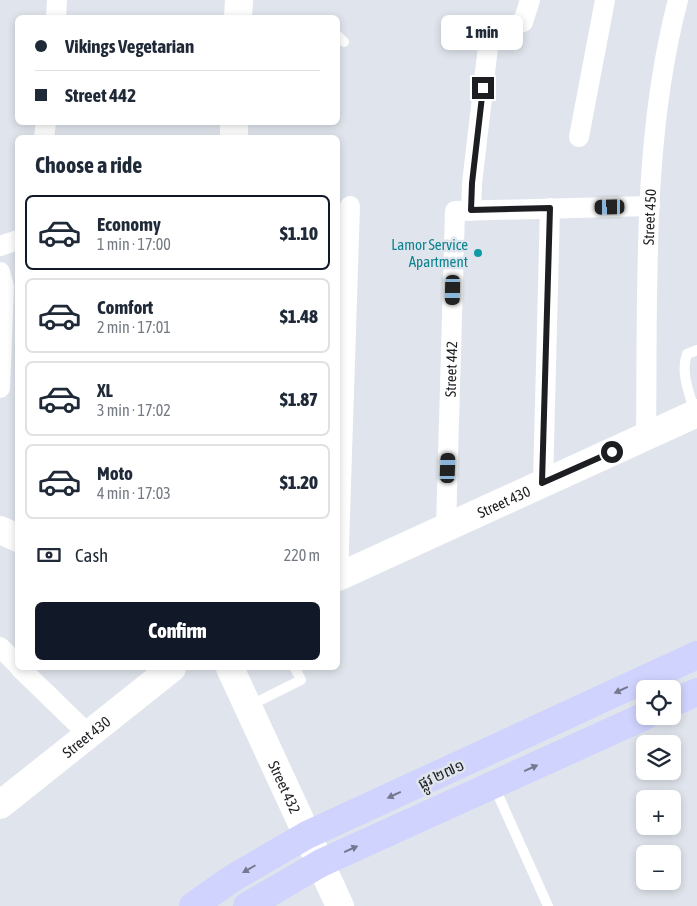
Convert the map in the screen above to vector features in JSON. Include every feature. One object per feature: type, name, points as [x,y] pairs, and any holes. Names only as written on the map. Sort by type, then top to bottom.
[{"type":"main road","name":"ផ្លូវ ២៧១","points":[[193,906],[233,878],[308,836],[697,655]]},
{"type":"main road","points":[[681,699],[697,692]]},
{"type":"main road","name":"ផ្លូវ ២៧១","points":[[247,906],[321,863],[636,720]]},
{"type":"street","points":[[56,15],[57,0]]},
{"type":"street","points":[[238,15],[239,0]]},
{"type":"street","name":"Street 442","points":[[446,527],[463,211],[472,183],[490,30],[492,24],[515,26],[523,22],[530,0]]},
{"type":"street","points":[[579,137],[605,0]]},
{"type":"street","name":"Street 450","points":[[646,436],[652,158],[662,81],[678,0]]},
{"type":"street","points":[[340,515],[350,206]]},
{"type":"street","points":[[463,211],[650,206]]},
{"type":"street","points":[[542,483],[550,208]]},
{"type":"street","points":[[0,246],[15,241]]},
{"type":"street","points":[[0,272],[4,287],[0,388]]},
{"type":"street","name":"Street 430","points":[[340,576],[696,413]]},
{"type":"street","points":[[0,530],[15,537]]},
{"type":"street","points":[[0,648],[15,662]]},
{"type":"street","points":[[22,670],[88,734]]},
{"type":"street","name":"Street 430","points":[[0,805],[169,670]]},
{"type":"street","name":"Street 432","points":[[231,670],[340,906]]},
{"type":"lane","points":[[696,413],[684,372],[684,363],[687,354],[697,350]]},
{"type":"lane","points":[[248,706],[301,680],[296,670]]},
{"type":"lane","points":[[494,784],[548,906]]},
{"type":"place","name":"Lamor Service Apartment","points":[[478,253]]},
{"type":"route","points":[[483,88],[472,183],[471,210],[550,208],[542,483],[612,452]]}]
